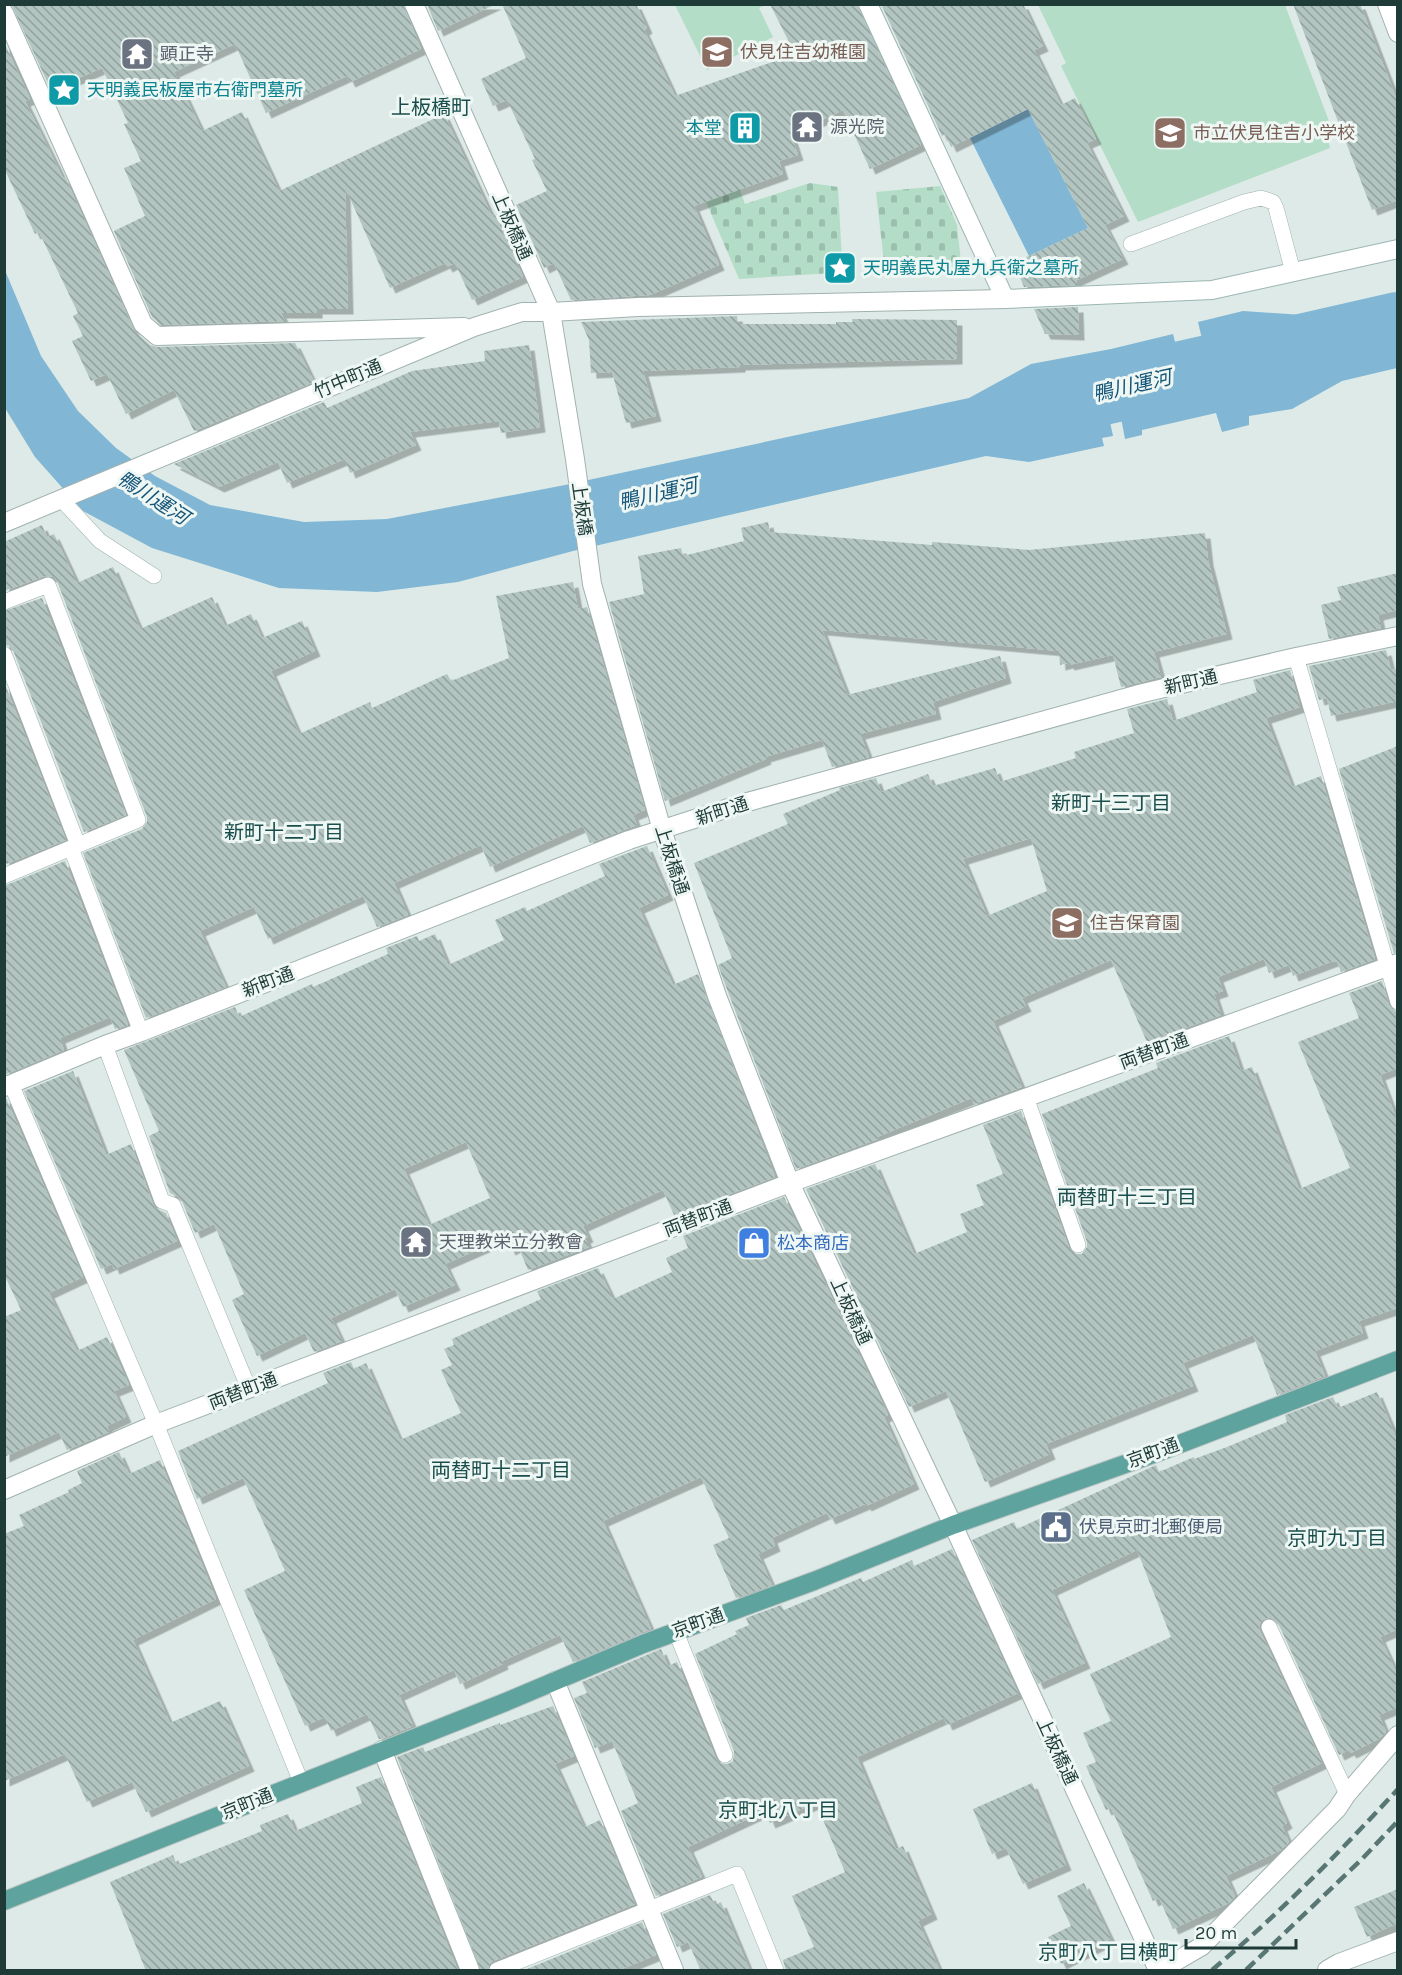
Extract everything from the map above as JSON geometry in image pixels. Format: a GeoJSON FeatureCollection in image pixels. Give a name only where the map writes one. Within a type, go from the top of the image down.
{"type":"FeatureCollection","features":[{"type":"Feature","properties":{"kind":"main road","name":"京町通"},"geometry":{"type":"LineString","coordinates":[[4,1901],[676,1632],[953,1526],[1159,1452],[1398,1360]]}},
{"type":"Feature","properties":{"kind":"street","name":"上板橋通"},"geometry":{"type":"LineString","coordinates":[[414,4],[551,312],[575,459]]}},
{"type":"Feature","properties":{"kind":"street"},"geometry":{"type":"LineString","coordinates":[[868,4],[1005,299]]}},
{"type":"Feature","properties":{"kind":"street"},"geometry":{"type":"LineString","coordinates":[[1387,4],[1398,33]]}},
{"type":"Feature","properties":{"kind":"street"},"geometry":{"type":"LineString","coordinates":[[4,13],[143,324],[157,336],[474,327]]}},
{"type":"Feature","properties":{"kind":"street","name":"竹中町通"},"geometry":{"type":"LineString","coordinates":[[62,499],[474,327],[522,312],[638,307],[1005,299],[1212,290],[1398,249]]}},
{"type":"Feature","properties":{"kind":"street","name":"上板橋"},"geometry":{"type":"LineString","coordinates":[[575,459],[589,559]]}},
{"type":"Feature","properties":{"kind":"street"},"geometry":{"type":"LineString","coordinates":[[4,523],[62,499]]}},
{"type":"Feature","properties":{"kind":"street","name":"上板橋通"},"geometry":{"type":"LineString","coordinates":[[589,559],[592,584],[662,830],[717,996],[790,1183],[1160,1971]]}},
{"type":"Feature","properties":{"kind":"street","name":"新町通"},"geometry":{"type":"LineString","coordinates":[[8,1085],[629,840],[744,803],[1143,693],[1398,636]]}},
{"type":"Feature","properties":{"kind":"street","name":"両替町通"},"geometry":{"type":"LineString","coordinates":[[4,1490],[156,1424],[790,1183],[1392,965]]}},
{"type":"Feature","properties":{"kind":"street"},"geometry":{"type":"LineString","coordinates":[[555,1681],[674,1971]]}},
{"type":"Feature","properties":{"kind":"street"},"geometry":{"type":"LineString","coordinates":[[1160,1971],[1202,1946],[1337,1809],[1347,1794],[1398,1735]]}},
{"type":"Feature","properties":{"kind":"street"},"geometry":{"type":"LineString","coordinates":[[382,1750],[470,1971]]}},
{"type":"Feature","properties":{"kind":"street"},"geometry":{"type":"LineString","coordinates":[[1327,1971],[1339,1963],[1398,1941]]}},
{"type":"Feature","properties":{"kind":"lane"},"geometry":{"type":"LineString","coordinates":[[1131,244],[1244,202],[1261,198],[1273,202],[1293,272]]}},
{"type":"Feature","properties":{"kind":"lane"},"geometry":{"type":"LineString","coordinates":[[62,499],[100,541],[154,576]]}},
{"type":"Feature","properties":{"kind":"lane"},"geometry":{"type":"LineString","coordinates":[[4,602],[48,585],[138,820],[4,876]]}},
{"type":"Feature","properties":{"kind":"lane"},"geometry":{"type":"LineString","coordinates":[[4,654],[141,1032]]}},
{"type":"Feature","properties":{"kind":"lane"},"geometry":{"type":"LineString","coordinates":[[1296,657],[1392,965],[1398,1002]]}},
{"type":"Feature","properties":{"kind":"lane"},"geometry":{"type":"LineString","coordinates":[[105,1045],[162,1201],[173,1204],[249,1389]]}},
{"type":"Feature","properties":{"kind":"lane"},"geometry":{"type":"LineString","coordinates":[[8,1085],[156,1424],[301,1782]]}},
{"type":"Feature","properties":{"kind":"lane"},"geometry":{"type":"LineString","coordinates":[[1026,1097],[1078,1245]]}},
{"type":"Feature","properties":{"kind":"lane"},"geometry":{"type":"LineString","coordinates":[[1269,1627],[1347,1794]]}},
{"type":"Feature","properties":{"kind":"lane"},"geometry":{"type":"LineString","coordinates":[[676,1632],[725,1755]]}},
{"type":"Feature","properties":{"kind":"lane"},"geometry":{"type":"LineString","coordinates":[[497,1971],[737,1875],[776,1971]]}},
{"type":"Feature","properties":{"kind":"green space"},"geometry":{"type":"Polygon","coordinates":[[[675,5],[765,5],[759,8],[773,37],[707,70],[675,5]]]}},
{"type":"Feature","properties":{"kind":"green space"},"geometry":{"type":"Polygon","coordinates":[[[1038,5],[1285,5],[1335,137],[1328,140],[1330,148],[1138,222],[1061,66],[1066,63],[1038,5]]]}},
{"type":"Feature","properties":{"kind":"green space"},"geometry":{"type":"Polygon","coordinates":[[[695,176],[736,179],[745,204],[810,183],[838,187],[842,261],[832,262],[832,273],[739,279],[695,176]]]}},
{"type":"Feature","properties":{"kind":"green space"},"geometry":{"type":"Polygon","coordinates":[[[940,186],[957,225],[961,262],[953,267],[885,271],[876,192],[940,186]]]}},
{"type":"Feature","properties":{"kind":"water"},"geometry":{"type":"Polygon","coordinates":[[[1028,109],[1088,228],[1029,256],[970,138],[1028,109]]]}},
{"type":"Feature","properties":{"kind":"water"},"geometry":{"type":"Polygon","coordinates":[[[4,268],[41,356],[78,411],[116,448],[155,476],[210,505],[304,522],[387,519],[565,485],[969,398],[1031,364],[1111,349],[1173,334],[1186,385],[1106,403],[1113,436],[1102,438],[1104,446],[1029,462],[986,456],[573,551],[458,582],[377,592],[279,588],[152,548],[83,511],[35,457],[5,408],[4,268]]]}},
{"type":"Feature","properties":{"kind":"water"},"geometry":{"type":"Polygon","coordinates":[[[1397,294],[1397,368],[1342,381],[1292,409],[1249,416],[1249,425],[1222,432],[1216,413],[1142,430],[1142,435],[1125,439],[1119,407],[1136,404],[1137,407],[1214,391],[1198,322],[1243,311],[1303,315],[1397,294]]]}},
{"type":"Feature","properties":{"kind":"building"},"geometry":{"type":"Polygon","coordinates":[[[11,4],[403,4],[421,49],[350,82],[347,76],[266,113],[235,44],[174,72],[202,131],[242,112],[279,191],[444,114],[492,216],[495,215],[523,277],[472,300],[455,263],[447,267],[445,263],[390,288],[345,187],[348,309],[317,309],[317,313],[281,313],[285,321],[161,325],[152,317],[114,231],[145,216],[124,168],[141,161],[124,124],[128,123],[102,68],[51,90],[11,4]]]}},
{"type":"Feature","properties":{"kind":"building"},"geometry":{"type":"Polygon","coordinates":[[[427,4],[496,4],[438,31],[427,4]]]}},
{"type":"Feature","properties":{"kind":"building"},"geometry":{"type":"Polygon","coordinates":[[[502,4],[636,4],[647,28],[644,30],[675,96],[795,54],[770,4],[857,4],[921,145],[870,169],[843,110],[791,134],[798,155],[779,161],[783,174],[694,206],[719,265],[650,295],[571,300],[554,263],[544,268],[516,205],[547,191],[532,160],[535,159],[507,100],[493,106],[481,79],[526,58],[502,4]]]}},
{"type":"Feature","properties":{"kind":"building"},"geometry":{"type":"Polygon","coordinates":[[[881,4],[1023,4],[1043,46],[1034,50],[1061,105],[1075,98],[1096,139],[1087,143],[1124,216],[1105,225],[1123,259],[1077,280],[1077,285],[1024,287],[1014,263],[1088,228],[1028,109],[951,147],[945,134],[942,136],[881,4]]]}},
{"type":"Feature","properties":{"kind":"building"},"geometry":{"type":"Polygon","coordinates":[[[1293,4],[1360,4],[1398,103],[1398,200],[1372,210],[1293,4]]]}},
{"type":"Feature","properties":{"kind":"building"},"geometry":{"type":"Polygon","coordinates":[[[4,42],[30,99],[25,101],[63,178],[65,177],[135,332],[150,345],[157,347],[295,343],[310,374],[308,375],[311,375],[314,382],[194,431],[174,390],[126,414],[107,374],[91,381],[72,341],[83,336],[73,316],[78,313],[39,232],[35,234],[4,168],[4,42]]]}},
{"type":"Feature","properties":{"kind":"building"},"geometry":{"type":"Polygon","coordinates":[[[1078,307],[1079,335],[1045,334],[1034,309],[1078,307]]]}},
{"type":"Feature","properties":{"kind":"building"},"geometry":{"type":"Polygon","coordinates":[[[737,316],[738,324],[836,324],[836,322],[853,322],[852,319],[957,320],[957,359],[740,365],[740,367],[643,371],[656,416],[626,423],[612,372],[591,373],[589,340],[581,322],[737,316]]]}},
{"type":"Feature","properties":{"kind":"building"},"geometry":{"type":"Polygon","coordinates":[[[529,345],[540,427],[501,433],[499,421],[410,432],[416,445],[350,473],[345,459],[287,483],[278,462],[219,487],[174,464],[324,402],[327,408],[412,371],[485,361],[484,351],[529,345]]]}},
{"type":"Feature","properties":{"kind":"building"},"geometry":{"type":"Polygon","coordinates":[[[768,522],[770,532],[1029,550],[1205,533],[1208,560],[1227,634],[1154,652],[1161,677],[1121,687],[1113,655],[1060,665],[1059,651],[822,630],[847,695],[1000,656],[1006,678],[933,702],[936,714],[860,734],[869,757],[832,767],[822,740],[765,757],[766,759],[665,801],[609,602],[644,594],[638,556],[681,548],[683,556],[744,541],[741,528],[768,522]]]}},
{"type":"Feature","properties":{"kind":"building"},"geometry":{"type":"Polygon","coordinates":[[[42,525],[47,537],[54,534],[77,583],[113,567],[140,629],[212,597],[225,626],[251,614],[262,638],[302,621],[315,651],[271,671],[299,734],[370,702],[372,708],[447,674],[451,681],[509,658],[496,596],[573,582],[578,609],[587,607],[645,810],[633,815],[637,825],[590,843],[583,826],[490,867],[481,845],[394,883],[408,915],[377,927],[363,896],[268,939],[254,907],[200,931],[226,987],[146,1018],[83,853],[142,829],[147,822],[147,817],[57,581],[54,577],[45,576],[4,591],[4,542],[42,525]]]}},
{"type":"Feature","properties":{"kind":"building"},"geometry":{"type":"Polygon","coordinates":[[[1398,573],[1398,610],[1378,615],[1381,628],[1329,639],[1321,605],[1341,600],[1337,587],[1398,573]]]}},
{"type":"Feature","properties":{"kind":"building"},"geometry":{"type":"Polygon","coordinates":[[[42,598],[126,815],[84,832],[13,650],[4,644],[4,611],[42,598]]]}},
{"type":"Feature","properties":{"kind":"building"},"geometry":{"type":"Polygon","coordinates":[[[1386,650],[1391,670],[1398,668],[1398,701],[1331,716],[1327,698],[1319,700],[1309,666],[1386,650]]]}},
{"type":"Feature","properties":{"kind":"building"},"geometry":{"type":"Polygon","coordinates":[[[1290,670],[1300,707],[1266,718],[1292,787],[1321,776],[1375,959],[1341,972],[1337,961],[1333,961],[1293,976],[1289,965],[1269,973],[1264,959],[1218,977],[1223,991],[1214,994],[1221,1015],[1147,1042],[1111,960],[1022,998],[1026,1006],[993,1021],[1022,1087],[974,1104],[972,1098],[877,1137],[878,1139],[796,1169],[718,965],[732,958],[694,863],[788,824],[783,814],[840,790],[839,788],[876,778],[881,792],[928,774],[933,786],[995,768],[1000,782],[1076,758],[1074,752],[1134,733],[1127,709],[1167,699],[1173,721],[1257,692],[1253,680],[1290,670]],[[1031,838],[963,859],[987,916],[1047,891],[1031,838]]]}},
{"type":"Feature","properties":{"kind":"building"},"geometry":{"type":"Polygon","coordinates":[[[4,682],[66,840],[4,865],[4,682]]]}},
{"type":"Feature","properties":{"kind":"building"},"geometry":{"type":"Polygon","coordinates":[[[1398,746],[1398,952],[1394,953],[1339,769],[1398,746]]]}},
{"type":"Feature","properties":{"kind":"building"},"geometry":{"type":"Polygon","coordinates":[[[647,846],[668,895],[639,908],[673,985],[698,974],[775,1177],[674,1215],[663,1190],[583,1226],[589,1247],[528,1270],[518,1246],[510,1250],[505,1238],[445,1264],[455,1285],[403,1307],[395,1289],[331,1318],[342,1341],[314,1352],[305,1333],[257,1356],[232,1300],[244,1294],[214,1224],[195,1233],[182,1201],[170,1193],[149,1136],[159,1131],[124,1050],[235,1007],[239,1017],[312,984],[313,987],[388,954],[386,948],[417,936],[419,941],[435,934],[448,965],[504,940],[495,920],[525,907],[527,911],[605,876],[599,864],[647,846]],[[466,1142],[404,1169],[429,1225],[490,1198],[466,1142]]]}},
{"type":"Feature","properties":{"kind":"building"},"geometry":{"type":"Polygon","coordinates":[[[65,861],[128,1025],[115,1029],[110,1017],[60,1038],[64,1050],[4,1075],[4,886],[65,861]]]}},
{"type":"Feature","properties":{"kind":"building"},"geometry":{"type":"Polygon","coordinates":[[[1382,981],[1389,1005],[1398,1012],[1398,1068],[1380,1075],[1398,1123],[1398,1308],[1359,1321],[1363,1333],[1315,1351],[1325,1376],[1277,1395],[1253,1335],[1183,1363],[1193,1386],[1046,1444],[1050,1454],[985,1482],[946,1391],[909,1407],[806,1189],[875,1164],[914,1254],[967,1232],[960,1214],[984,1205],[976,1185],[1003,1174],[983,1125],[1021,1111],[1069,1248],[1076,1254],[1082,1254],[1087,1247],[1087,1242],[1042,1114],[1158,1068],[1156,1063],[1229,1036],[1241,1071],[1252,1067],[1299,1189],[1350,1168],[1298,1042],[1359,1018],[1349,993],[1382,981]]]}},
{"type":"Feature","properties":{"kind":"building"},"geometry":{"type":"Polygon","coordinates":[[[73,1071],[106,1155],[131,1144],[153,1204],[155,1208],[166,1213],[177,1241],[114,1269],[112,1264],[101,1269],[24,1091],[73,1071]]]}},
{"type":"Feature","properties":{"kind":"building"},"geometry":{"type":"Polygon","coordinates":[[[4,1098],[6,1098],[83,1277],[49,1293],[77,1351],[107,1337],[129,1385],[114,1391],[126,1417],[107,1426],[109,1432],[67,1450],[59,1432],[4,1457],[4,1317],[21,1310],[4,1274],[4,1098]]]}},
{"type":"Feature","properties":{"kind":"building"},"geometry":{"type":"Polygon","coordinates":[[[784,1197],[888,1415],[884,1417],[914,1484],[866,1506],[865,1504],[830,1519],[827,1513],[772,1538],[775,1546],[758,1554],[772,1585],[736,1598],[713,1545],[729,1538],[701,1477],[603,1521],[651,1629],[573,1662],[560,1635],[502,1661],[503,1664],[460,1684],[454,1670],[399,1695],[413,1726],[382,1739],[379,1739],[367,1714],[331,1731],[325,1717],[305,1726],[244,1590],[285,1571],[243,1478],[197,1499],[178,1451],[328,1383],[323,1373],[351,1362],[354,1369],[366,1363],[400,1440],[461,1413],[441,1370],[452,1365],[444,1349],[454,1345],[452,1339],[541,1299],[537,1291],[598,1268],[613,1299],[672,1272],[666,1258],[688,1248],[683,1236],[784,1197]]]}},
{"type":"Feature","properties":{"kind":"building"},"geometry":{"type":"Polygon","coordinates":[[[1377,1392],[1398,1442],[1398,1629],[1380,1637],[1398,1676],[1398,1707],[1379,1715],[1386,1732],[1379,1739],[1351,1753],[1349,1750],[1339,1755],[1278,1623],[1270,1617],[1261,1621],[1260,1631],[1322,1763],[1271,1787],[1287,1823],[1282,1826],[1289,1842],[1281,1850],[1226,1876],[1235,1896],[1229,1903],[1173,1929],[1159,1898],[1153,1901],[1111,1808],[1106,1810],[1086,1766],[1096,1762],[1083,1733],[1111,1721],[1090,1674],[1171,1637],[1137,1550],[1052,1590],[1085,1663],[1038,1684],[972,1540],[1014,1522],[1017,1529],[1156,1465],[1159,1472],[1194,1457],[1194,1459],[1227,1447],[1287,1422],[1285,1415],[1333,1397],[1338,1408],[1377,1392]]]}},
{"type":"Feature","properties":{"kind":"building"},"geometry":{"type":"Polygon","coordinates":[[[119,1452],[129,1474],[160,1460],[216,1599],[133,1640],[170,1723],[220,1701],[249,1766],[146,1812],[132,1782],[87,1802],[65,1754],[4,1781],[4,1534],[24,1526],[19,1515],[69,1492],[68,1490],[82,1483],[77,1471],[119,1452]]]}},
{"type":"Feature","properties":{"kind":"building"},"geometry":{"type":"Polygon","coordinates":[[[952,1549],[1018,1693],[947,1725],[944,1718],[857,1757],[896,1849],[903,1846],[932,1914],[918,1921],[940,1971],[786,1971],[783,1960],[814,1947],[792,1896],[845,1872],[816,1803],[770,1823],[765,1811],[688,1847],[702,1877],[656,1896],[621,1811],[638,1803],[612,1741],[595,1748],[574,1698],[587,1693],[582,1682],[661,1649],[668,1666],[677,1662],[716,1759],[719,1763],[728,1764],[733,1761],[734,1751],[695,1654],[737,1634],[735,1631],[749,1625],[746,1618],[781,1605],[784,1610],[861,1578],[863,1582],[912,1560],[914,1566],[952,1549]]]}},
{"type":"Feature","properties":{"kind":"building"},"geometry":{"type":"Polygon","coordinates":[[[553,1706],[574,1756],[555,1764],[585,1827],[600,1820],[635,1904],[493,1961],[489,1964],[488,1971],[481,1971],[397,1757],[423,1747],[425,1752],[500,1723],[500,1725],[553,1706]]]}},
{"type":"Feature","properties":{"kind":"building"},"geometry":{"type":"Polygon","coordinates":[[[381,1777],[458,1971],[146,1971],[110,1882],[173,1855],[177,1865],[262,1831],[260,1825],[288,1814],[295,1831],[362,1803],[356,1787],[381,1777]]]}},
{"type":"Feature","properties":{"kind":"building"},"geometry":{"type":"Polygon","coordinates":[[[1032,1783],[1066,1865],[1023,1884],[1006,1848],[992,1854],[973,1809],[1032,1783]]]}},
{"type":"Feature","properties":{"kind":"building"},"geometry":{"type":"Polygon","coordinates":[[[1084,1883],[1111,1939],[1061,1964],[1048,1937],[1071,1926],[1057,1896],[1084,1883]]]}},
{"type":"Feature","properties":{"kind":"building"},"geometry":{"type":"Polygon","coordinates":[[[1398,1889],[1398,1923],[1367,1937],[1354,1907],[1398,1889]]]}},
{"type":"Feature","properties":{"kind":"building"},"geometry":{"type":"Polygon","coordinates":[[[710,1895],[715,1905],[721,1902],[750,1971],[701,1971],[688,1942],[677,1947],[663,1914],[710,1895]]]}},
{"type":"Feature","properties":{"kind":"building"},"geometry":{"type":"Polygon","coordinates":[[[642,1922],[656,1955],[617,1971],[522,1971],[642,1922]]]}},
{"type":"Feature","properties":{"kind":"waterway","name":"鴨川運河"},"geometry":{"type":"LineString","coordinates":[[1094,394],[1398,325]]}},
{"type":"Feature","properties":{"kind":"railway"},"geometry":{"type":"LineString","coordinates":[[1212,1970],[1308,1883],[1398,1789]]}},
{"type":"Feature","properties":{"kind":"railway"},"geometry":{"type":"LineString","coordinates":[[1246,1970],[1361,1860],[1398,1821]]}},
{"type":"Feature","properties":{"kind":"place","name":"伏見住吉幼稚園"},"geometry":{"type":"Point","coordinates":[717,52]}},
{"type":"Feature","properties":{"kind":"place","name":"顕正寺"},"geometry":{"type":"Point","coordinates":[137,54]}},
{"type":"Feature","properties":{"kind":"place","name":"天明義民板屋市右衛門墓所"},"geometry":{"type":"Point","coordinates":[64,90]}},
{"type":"Feature","properties":{"kind":"place","name":"源光院"},"geometry":{"type":"Point","coordinates":[807,127]}},
{"type":"Feature","properties":{"kind":"place","name":"本堂"},"geometry":{"type":"Point","coordinates":[745,128]}},
{"type":"Feature","properties":{"kind":"place","name":"市立伏見住吉小学校"},"geometry":{"type":"Point","coordinates":[1170,133]}},
{"type":"Feature","properties":{"kind":"place","name":"天明義民丸屋九兵衛之墓所"},"geometry":{"type":"Point","coordinates":[840,268]}},
{"type":"Feature","properties":{"kind":"place","name":"住吉保育園"},"geometry":{"type":"Point","coordinates":[1067,923]}},
{"type":"Feature","properties":{"kind":"place","name":"天理教栄立分教會"},"geometry":{"type":"Point","coordinates":[416,1242]}},
{"type":"Feature","properties":{"kind":"place","name":"松本商店"},"geometry":{"type":"Point","coordinates":[754,1243]}},
{"type":"Feature","properties":{"kind":"place","name":"伏見京町北郵便局"},"geometry":{"type":"Point","coordinates":[1056,1527]}},
{"type":"Feature","properties":{"kind":"district","name":"上板橋町"},"geometry":{"type":"Point","coordinates":[431,107]}},
{"type":"Feature","properties":{"kind":"district","name":"新町十三丁目"},"geometry":{"type":"Point","coordinates":[1111,803]}},
{"type":"Feature","properties":{"kind":"district","name":"新町十二丁目"},"geometry":{"type":"Point","coordinates":[284,832]}},
{"type":"Feature","properties":{"kind":"district","name":"両替町十三丁目"},"geometry":{"type":"Point","coordinates":[1127,1197]}},
{"type":"Feature","properties":{"kind":"district","name":"両替町十二丁目"},"geometry":{"type":"Point","coordinates":[501,1470]}},
{"type":"Feature","properties":{"kind":"district","name":"京町九丁目"},"geometry":{"type":"Point","coordinates":[1337,1538]}},
{"type":"Feature","properties":{"kind":"district","name":"京町北八丁目"},"geometry":{"type":"Point","coordinates":[778,1810]}},
{"type":"Feature","properties":{"kind":"district","name":"京町八丁目横町"},"geometry":{"type":"Point","coordinates":[1108,1952]}}]}
